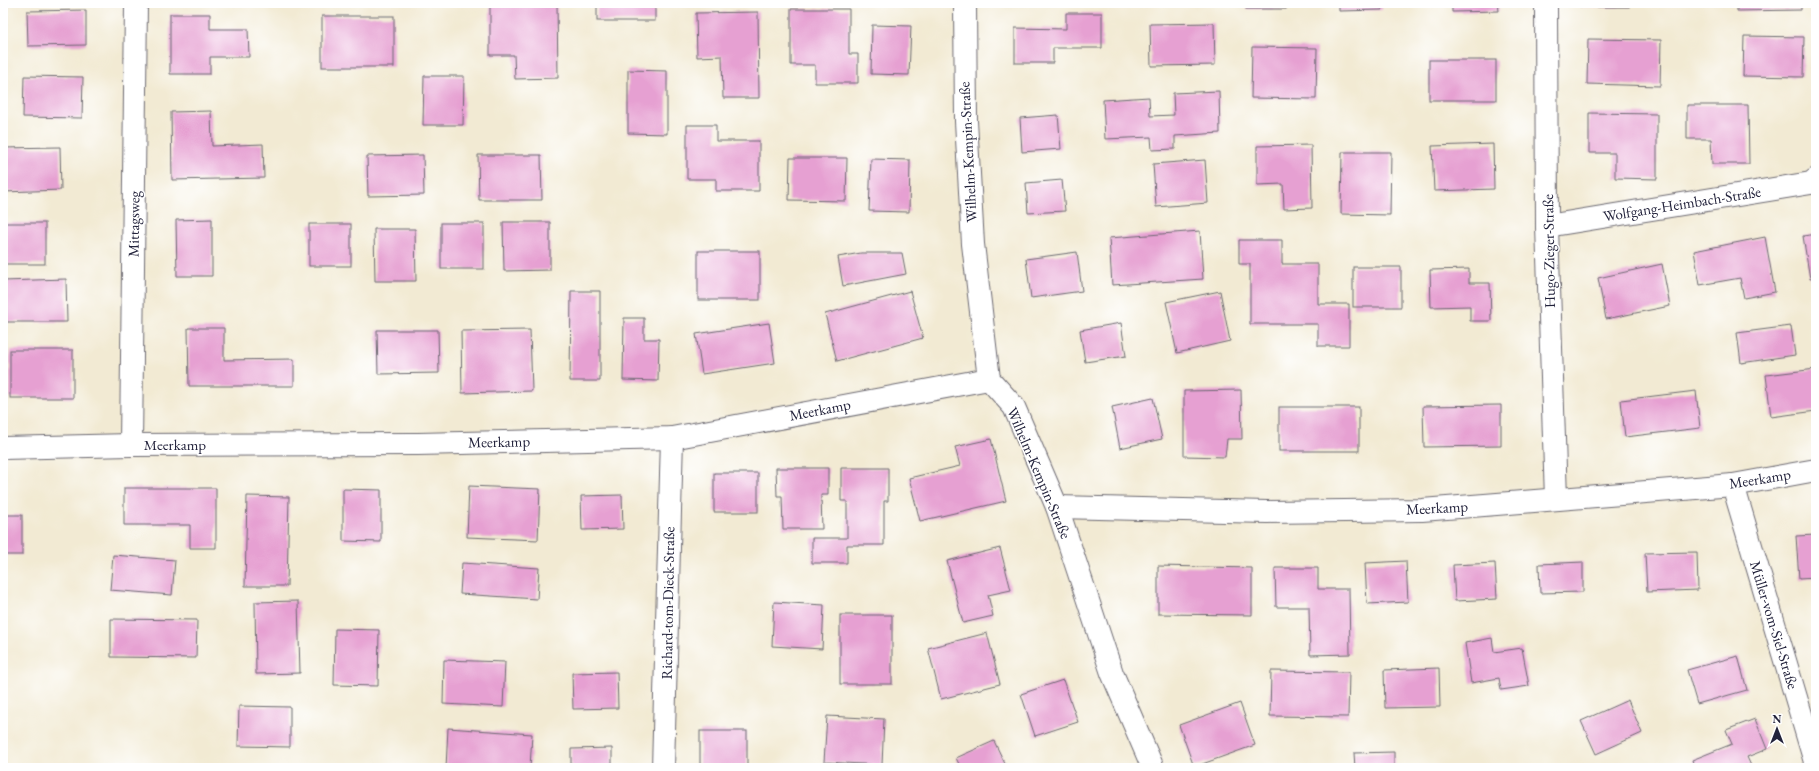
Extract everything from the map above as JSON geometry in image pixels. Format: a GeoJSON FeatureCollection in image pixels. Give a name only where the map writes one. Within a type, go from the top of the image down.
{"type":"FeatureCollection","features":[{"type":"Feature","properties":{"kind":"street","name":"Mittagsweg"},"geometry":{"type":"LineString","coordinates":[[131,445],[136,3]]}},
{"type":"Feature","properties":{"kind":"street","name":"Wilhelm-Kempin-Straße"},"geometry":{"type":"LineString","coordinates":[[965,3],[966,121],[973,244],[990,379],[1014,407],[1057,507],[1112,673],[1153,768]]}},
{"type":"Feature","properties":{"kind":"street","name":"Hugo-Zieger-Straße"},"geometry":{"type":"LineString","coordinates":[[1546,3],[1548,226],[1556,499]]}},
{"type":"Feature","properties":{"kind":"street","name":"Wolfgang-Heimbach-Straße"},"geometry":{"type":"LineString","coordinates":[[1548,226],[1811,183],[1816,179]]}},
{"type":"Feature","properties":{"kind":"street","name":"Meerkamp"},"geometry":{"type":"LineString","coordinates":[[3,448],[131,445],[418,444],[672,438],[990,379]]}},
{"type":"Feature","properties":{"kind":"street","name":"Richard-tom-Dieck-Straße"},"geometry":{"type":"LineString","coordinates":[[664,768],[672,438]]}},
{"type":"Feature","properties":{"kind":"street","name":"Meerkamp"},"geometry":{"type":"LineString","coordinates":[[1057,507],[1267,512],[1407,510],[1733,485],[1816,470]]}},
{"type":"Feature","properties":{"kind":"street","name":"Müller-vom-Siel-Straße"},"geometry":{"type":"LineString","coordinates":[[1733,485],[1816,765]]}},
{"type":"Feature","properties":{"kind":"building"},"geometry":{"type":"Polygon","coordinates":[[[597,3],[655,3],[655,21],[597,21],[597,3]]]}},
{"type":"Feature","properties":{"kind":"building"},"geometry":{"type":"Polygon","coordinates":[[[1246,3],[1286,3],[1286,9],[1246,9],[1246,3]]]}},
{"type":"Feature","properties":{"kind":"building"},"geometry":{"type":"Polygon","coordinates":[[[1339,3],[1382,3],[1382,10],[1339,11],[1339,3]]]}},
{"type":"Feature","properties":{"kind":"building"},"geometry":{"type":"Polygon","coordinates":[[[1452,3],[1498,3],[1499,11],[1452,12],[1452,3]]]}},
{"type":"Feature","properties":{"kind":"building"},"geometry":{"type":"Polygon","coordinates":[[[1581,3],[1629,3],[1629,7],[1581,7],[1581,3]]]}},
{"type":"Feature","properties":{"kind":"building"},"geometry":{"type":"Polygon","coordinates":[[[1737,3],[1801,3],[1801,10],[1737,11],[1737,3]]]}},
{"type":"Feature","properties":{"kind":"building"},"geometry":{"type":"Polygon","coordinates":[[[557,4],[558,78],[515,79],[514,55],[490,55],[490,5],[557,4]]]}},
{"type":"Feature","properties":{"kind":"building"},"geometry":{"type":"Polygon","coordinates":[[[791,9],[849,9],[849,54],[858,54],[858,83],[815,83],[815,65],[791,65],[791,9]]]}},
{"type":"Feature","properties":{"kind":"building"},"geometry":{"type":"Polygon","coordinates":[[[86,10],[86,45],[28,46],[27,11],[86,10]]]}},
{"type":"Feature","properties":{"kind":"building"},"geometry":{"type":"Polygon","coordinates":[[[758,12],[759,98],[723,98],[722,56],[697,57],[696,13],[758,12]]]}},
{"type":"Feature","properties":{"kind":"building"},"geometry":{"type":"Polygon","coordinates":[[[1066,13],[1102,13],[1102,48],[1053,48],[1053,63],[1015,63],[1015,28],[1066,29],[1066,13]]]}},
{"type":"Feature","properties":{"kind":"building"},"geometry":{"type":"Polygon","coordinates":[[[170,14],[210,14],[210,29],[248,29],[249,57],[210,57],[210,74],[170,74],[170,14]]]}},
{"type":"Feature","properties":{"kind":"building"},"geometry":{"type":"Polygon","coordinates":[[[322,16],[394,16],[394,67],[322,67],[322,16]]]}},
{"type":"Feature","properties":{"kind":"building"},"geometry":{"type":"Polygon","coordinates":[[[1214,23],[1215,65],[1151,66],[1150,24],[1214,23]]]}},
{"type":"Feature","properties":{"kind":"building"},"geometry":{"type":"Polygon","coordinates":[[[872,25],[911,26],[909,75],[871,74],[872,25]]]}},
{"type":"Feature","properties":{"kind":"building"},"geometry":{"type":"Polygon","coordinates":[[[1744,36],[1804,37],[1803,77],[1743,76],[1744,36]]]}},
{"type":"Feature","properties":{"kind":"building"},"geometry":{"type":"Polygon","coordinates":[[[1588,39],[1661,40],[1660,86],[1587,84],[1588,39]]]}},
{"type":"Feature","properties":{"kind":"building"},"geometry":{"type":"Polygon","coordinates":[[[1252,47],[1317,48],[1316,99],[1251,98],[1252,47]]]}},
{"type":"Feature","properties":{"kind":"building"},"geometry":{"type":"Polygon","coordinates":[[[1429,60],[1496,60],[1496,100],[1429,100],[1429,60]]]}},
{"type":"Feature","properties":{"kind":"building"},"geometry":{"type":"Polygon","coordinates":[[[628,70],[667,71],[667,134],[628,133],[628,70]]]}},
{"type":"Feature","properties":{"kind":"building"},"geometry":{"type":"Polygon","coordinates":[[[24,76],[83,77],[82,118],[23,117],[24,76]]]}},
{"type":"Feature","properties":{"kind":"building"},"geometry":{"type":"Polygon","coordinates":[[[424,76],[464,76],[463,125],[423,125],[424,76]]]}},
{"type":"Feature","properties":{"kind":"building"},"geometry":{"type":"Polygon","coordinates":[[[1219,91],[1220,133],[1175,136],[1175,149],[1152,150],[1151,137],[1105,139],[1103,100],[1149,97],[1150,116],[1174,115],[1173,93],[1219,91]]]}},
{"type":"Feature","properties":{"kind":"building"},"geometry":{"type":"Polygon","coordinates":[[[1687,105],[1748,105],[1749,164],[1712,164],[1711,139],[1687,139],[1687,105]]]}},
{"type":"Feature","properties":{"kind":"building"},"geometry":{"type":"Polygon","coordinates":[[[211,111],[212,146],[263,144],[264,178],[172,180],[171,112],[211,111]]]}},
{"type":"Feature","properties":{"kind":"building"},"geometry":{"type":"Polygon","coordinates":[[[1589,113],[1657,114],[1657,179],[1615,178],[1615,153],[1589,153],[1589,113]]]}},
{"type":"Feature","properties":{"kind":"building"},"geometry":{"type":"Polygon","coordinates":[[[1058,115],[1061,149],[1022,152],[1020,118],[1058,115]]]}},
{"type":"Feature","properties":{"kind":"building"},"geometry":{"type":"Polygon","coordinates":[[[687,125],[716,125],[716,141],[759,141],[759,191],[716,191],[716,179],[687,179],[687,125]]]}},
{"type":"Feature","properties":{"kind":"building"},"geometry":{"type":"Polygon","coordinates":[[[1493,144],[1494,189],[1434,191],[1432,146],[1493,144]]]}},
{"type":"Feature","properties":{"kind":"building"},"geometry":{"type":"Polygon","coordinates":[[[1311,145],[1312,208],[1284,209],[1283,184],[1257,185],[1257,146],[1311,145]]]}},
{"type":"Feature","properties":{"kind":"building"},"geometry":{"type":"Polygon","coordinates":[[[60,147],[61,190],[3,192],[3,148],[60,147]]]}},
{"type":"Feature","properties":{"kind":"building"},"geometry":{"type":"Polygon","coordinates":[[[1342,152],[1391,152],[1390,215],[1341,214],[1342,152]]]}},
{"type":"Feature","properties":{"kind":"building"},"geometry":{"type":"Polygon","coordinates":[[[423,155],[424,195],[368,196],[367,156],[423,155]]]}},
{"type":"Feature","properties":{"kind":"building"},"geometry":{"type":"Polygon","coordinates":[[[478,155],[541,155],[542,200],[479,200],[478,155]]]}},
{"type":"Feature","properties":{"kind":"building"},"geometry":{"type":"Polygon","coordinates":[[[790,158],[847,158],[846,201],[789,200],[790,158]]]}},
{"type":"Feature","properties":{"kind":"building"},"geometry":{"type":"Polygon","coordinates":[[[871,159],[910,160],[909,212],[869,211],[871,159]]]}},
{"type":"Feature","properties":{"kind":"building"},"geometry":{"type":"Polygon","coordinates":[[[1205,160],[1208,203],[1156,207],[1153,164],[1205,160]]]}},
{"type":"Feature","properties":{"kind":"building"},"geometry":{"type":"Polygon","coordinates":[[[1062,180],[1065,211],[1028,213],[1026,183],[1062,180]]]}},
{"type":"Feature","properties":{"kind":"building"},"geometry":{"type":"Polygon","coordinates":[[[212,219],[212,276],[177,276],[176,220],[212,219]]]}},
{"type":"Feature","properties":{"kind":"building"},"geometry":{"type":"Polygon","coordinates":[[[503,222],[550,222],[550,270],[504,271],[503,222]]]}},
{"type":"Feature","properties":{"kind":"building"},"geometry":{"type":"Polygon","coordinates":[[[3,223],[45,223],[45,264],[3,264],[3,223]]]}},
{"type":"Feature","properties":{"kind":"building"},"geometry":{"type":"Polygon","coordinates":[[[441,223],[484,223],[484,269],[441,269],[441,223]]]}},
{"type":"Feature","properties":{"kind":"building"},"geometry":{"type":"Polygon","coordinates":[[[309,224],[351,224],[351,266],[309,266],[309,224]]]}},
{"type":"Feature","properties":{"kind":"building"},"geometry":{"type":"Polygon","coordinates":[[[374,229],[415,229],[416,281],[375,281],[374,229]]]}},
{"type":"Feature","properties":{"kind":"building"},"geometry":{"type":"Polygon","coordinates":[[[1200,231],[1203,279],[1112,285],[1109,238],[1200,231]]]}},
{"type":"Feature","properties":{"kind":"building"},"geometry":{"type":"Polygon","coordinates":[[[1816,234],[1816,278],[1810,279],[1803,236],[1816,234]]]}},
{"type":"Feature","properties":{"kind":"building"},"geometry":{"type":"Polygon","coordinates":[[[1765,237],[1775,292],[1744,298],[1740,278],[1700,285],[1694,251],[1765,237]]]}},
{"type":"Feature","properties":{"kind":"building"},"geometry":{"type":"Polygon","coordinates":[[[1239,240],[1282,240],[1282,264],[1318,264],[1318,304],[1349,304],[1349,346],[1318,346],[1318,324],[1250,324],[1250,264],[1239,264],[1239,240]]]}},
{"type":"Feature","properties":{"kind":"building"},"geometry":{"type":"Polygon","coordinates":[[[698,251],[760,251],[760,300],[698,300],[698,251]]]}},
{"type":"Feature","properties":{"kind":"building"},"geometry":{"type":"Polygon","coordinates":[[[1077,252],[1082,291],[1031,298],[1026,259],[1077,252]]]}},
{"type":"Feature","properties":{"kind":"building"},"geometry":{"type":"Polygon","coordinates":[[[861,253],[902,253],[906,274],[843,286],[838,257],[861,253]]]}},
{"type":"Feature","properties":{"kind":"building"},"geometry":{"type":"Polygon","coordinates":[[[1662,264],[1670,306],[1606,319],[1598,278],[1662,264]]]}},
{"type":"Feature","properties":{"kind":"building"},"geometry":{"type":"Polygon","coordinates":[[[1353,267],[1401,267],[1401,307],[1353,307],[1353,267]]]}},
{"type":"Feature","properties":{"kind":"building"},"geometry":{"type":"Polygon","coordinates":[[[1469,269],[1469,283],[1490,283],[1491,321],[1470,321],[1470,306],[1431,307],[1430,270],[1469,269]]]}},
{"type":"Feature","properties":{"kind":"building"},"geometry":{"type":"Polygon","coordinates":[[[66,279],[67,322],[3,322],[3,281],[66,279]]]}},
{"type":"Feature","properties":{"kind":"building"},"geometry":{"type":"Polygon","coordinates":[[[571,291],[600,291],[600,381],[570,381],[571,291]]]}},
{"type":"Feature","properties":{"kind":"building"},"geometry":{"type":"Polygon","coordinates":[[[910,291],[923,338],[837,361],[825,314],[910,291]]]}},
{"type":"Feature","properties":{"kind":"building"},"geometry":{"type":"Polygon","coordinates":[[[1220,291],[1230,341],[1177,353],[1166,302],[1220,291]]]}},
{"type":"Feature","properties":{"kind":"building"},"geometry":{"type":"Polygon","coordinates":[[[624,318],[644,318],[644,339],[659,339],[658,381],[623,380],[624,318]]]}},
{"type":"Feature","properties":{"kind":"building"},"geometry":{"type":"Polygon","coordinates":[[[769,323],[775,363],[702,374],[696,334],[769,323]]]}},
{"type":"Feature","properties":{"kind":"building"},"geometry":{"type":"Polygon","coordinates":[[[1121,323],[1126,356],[1085,362],[1080,330],[1121,323]]]}},
{"type":"Feature","properties":{"kind":"building"},"geometry":{"type":"Polygon","coordinates":[[[1791,326],[1795,355],[1741,363],[1737,333],[1791,326]]]}},
{"type":"Feature","properties":{"kind":"building"},"geometry":{"type":"Polygon","coordinates":[[[188,328],[224,328],[224,360],[294,359],[294,386],[189,386],[188,328]]]}},
{"type":"Feature","properties":{"kind":"building"},"geometry":{"type":"Polygon","coordinates":[[[377,330],[438,330],[439,373],[378,374],[377,330]]]}},
{"type":"Feature","properties":{"kind":"building"},"geometry":{"type":"Polygon","coordinates":[[[530,330],[532,391],[462,393],[461,331],[530,330]]]}},
{"type":"Feature","properties":{"kind":"building"},"geometry":{"type":"Polygon","coordinates":[[[10,350],[73,350],[73,398],[10,398],[10,350]]]}},
{"type":"Feature","properties":{"kind":"building"},"geometry":{"type":"Polygon","coordinates":[[[1816,369],[1816,411],[1771,417],[1766,375],[1816,369]]]}},
{"type":"Feature","properties":{"kind":"building"},"geometry":{"type":"Polygon","coordinates":[[[1241,390],[1242,439],[1227,439],[1225,457],[1184,456],[1184,391],[1241,390]]]}},
{"type":"Feature","properties":{"kind":"building"},"geometry":{"type":"Polygon","coordinates":[[[1696,391],[1700,428],[1625,437],[1621,400],[1696,391]]]}},
{"type":"Feature","properties":{"kind":"building"},"geometry":{"type":"Polygon","coordinates":[[[1153,398],[1162,439],[1120,448],[1112,407],[1153,398]]]}},
{"type":"Feature","properties":{"kind":"building"},"geometry":{"type":"Polygon","coordinates":[[[1501,405],[1501,446],[1424,447],[1423,406],[1501,405]]]}},
{"type":"Feature","properties":{"kind":"building"},"geometry":{"type":"Polygon","coordinates":[[[1279,407],[1359,407],[1359,451],[1279,451],[1279,407]]]}},
{"type":"Feature","properties":{"kind":"building"},"geometry":{"type":"Polygon","coordinates":[[[991,439],[1006,501],[920,521],[909,478],[960,466],[955,447],[991,439]]]}},
{"type":"Feature","properties":{"kind":"building"},"geometry":{"type":"Polygon","coordinates":[[[776,468],[828,468],[828,495],[821,495],[822,529],[783,529],[782,496],[777,496],[776,468]]]}},
{"type":"Feature","properties":{"kind":"building"},"geometry":{"type":"Polygon","coordinates":[[[841,468],[888,468],[888,501],[884,501],[884,545],[847,545],[847,563],[812,563],[812,538],[847,538],[847,501],[841,501],[841,468]]]}},
{"type":"Feature","properties":{"kind":"building"},"geometry":{"type":"Polygon","coordinates":[[[714,473],[758,473],[758,512],[714,512],[714,473]]]}},
{"type":"Feature","properties":{"kind":"building"},"geometry":{"type":"Polygon","coordinates":[[[469,486],[540,489],[538,540],[467,537],[469,486]]]}},
{"type":"Feature","properties":{"kind":"building"},"geometry":{"type":"Polygon","coordinates":[[[124,488],[216,488],[216,548],[190,548],[190,525],[124,525],[124,488]]]}},
{"type":"Feature","properties":{"kind":"building"},"geometry":{"type":"Polygon","coordinates":[[[343,489],[381,490],[381,542],[343,541],[343,489]]]}},
{"type":"Feature","properties":{"kind":"building"},"geometry":{"type":"Polygon","coordinates":[[[622,495],[623,529],[582,530],[581,496],[622,495]]]}},
{"type":"Feature","properties":{"kind":"building"},"geometry":{"type":"Polygon","coordinates":[[[247,496],[289,497],[287,586],[245,586],[247,496]]]}},
{"type":"Feature","properties":{"kind":"building"},"geometry":{"type":"Polygon","coordinates":[[[3,515],[22,515],[22,555],[3,555],[3,515]]]}},
{"type":"Feature","properties":{"kind":"building"},"geometry":{"type":"Polygon","coordinates":[[[1816,535],[1816,578],[1799,579],[1796,536],[1816,535]]]}},
{"type":"Feature","properties":{"kind":"building"},"geometry":{"type":"Polygon","coordinates":[[[1000,548],[1011,590],[988,595],[993,616],[963,623],[947,561],[1000,548]]]}},
{"type":"Feature","properties":{"kind":"building"},"geometry":{"type":"Polygon","coordinates":[[[1697,552],[1698,590],[1647,592],[1645,553],[1697,552]]]}},
{"type":"Feature","properties":{"kind":"building"},"geometry":{"type":"Polygon","coordinates":[[[113,555],[175,560],[172,595],[110,590],[113,555]]]}},
{"type":"Feature","properties":{"kind":"building"},"geometry":{"type":"Polygon","coordinates":[[[1406,561],[1408,602],[1367,604],[1365,563],[1406,561]]]}},
{"type":"Feature","properties":{"kind":"building"},"geometry":{"type":"Polygon","coordinates":[[[1583,562],[1583,592],[1540,593],[1539,564],[1583,562]]]}},
{"type":"Feature","properties":{"kind":"building"},"geometry":{"type":"Polygon","coordinates":[[[462,563],[539,568],[537,599],[460,594],[462,563]]]}},
{"type":"Feature","properties":{"kind":"building"},"geometry":{"type":"Polygon","coordinates":[[[1495,563],[1497,599],[1455,601],[1453,565],[1495,563]]]}},
{"type":"Feature","properties":{"kind":"building"},"geometry":{"type":"Polygon","coordinates":[[[1158,566],[1252,568],[1252,615],[1158,614],[1158,566]]]}},
{"type":"Feature","properties":{"kind":"building"},"geometry":{"type":"Polygon","coordinates":[[[1275,568],[1318,568],[1318,589],[1349,589],[1350,654],[1310,655],[1309,607],[1276,607],[1275,568]]]}},
{"type":"Feature","properties":{"kind":"building"},"geometry":{"type":"Polygon","coordinates":[[[298,601],[300,673],[256,674],[255,602],[298,601]]]}},
{"type":"Feature","properties":{"kind":"building"},"geometry":{"type":"Polygon","coordinates":[[[774,602],[824,605],[822,649],[772,646],[774,602]]]}},
{"type":"Feature","properties":{"kind":"building"},"geometry":{"type":"Polygon","coordinates":[[[840,615],[892,615],[892,684],[840,684],[840,615]]]}},
{"type":"Feature","properties":{"kind":"building"},"geometry":{"type":"Polygon","coordinates":[[[111,619],[197,620],[196,658],[111,657],[111,619]]]}},
{"type":"Feature","properties":{"kind":"building"},"geometry":{"type":"Polygon","coordinates":[[[335,629],[379,630],[378,686],[334,685],[335,629]]]}},
{"type":"Feature","properties":{"kind":"building"},"geometry":{"type":"Polygon","coordinates":[[[987,633],[1000,684],[941,699],[928,648],[987,633]]]}},
{"type":"Feature","properties":{"kind":"building"},"geometry":{"type":"Polygon","coordinates":[[[1492,638],[1494,652],[1522,648],[1529,686],[1501,690],[1499,678],[1471,683],[1465,643],[1492,638]]]}},
{"type":"Feature","properties":{"kind":"building"},"geometry":{"type":"Polygon","coordinates":[[[1738,656],[1747,690],[1697,704],[1687,670],[1738,656]]]}},
{"type":"Feature","properties":{"kind":"building"},"geometry":{"type":"Polygon","coordinates":[[[444,660],[505,662],[503,707],[443,704],[444,660]]]}},
{"type":"Feature","properties":{"kind":"building"},"geometry":{"type":"Polygon","coordinates":[[[1439,668],[1440,707],[1385,708],[1384,670],[1439,668]]]}},
{"type":"Feature","properties":{"kind":"building"},"geometry":{"type":"Polygon","coordinates":[[[1271,671],[1349,672],[1348,717],[1270,716],[1271,671]]]}},
{"type":"Feature","properties":{"kind":"building"},"geometry":{"type":"Polygon","coordinates":[[[617,672],[618,708],[573,709],[572,673],[617,672]]]}},
{"type":"Feature","properties":{"kind":"building"},"geometry":{"type":"Polygon","coordinates":[[[1063,680],[1078,722],[1035,736],[1021,694],[1063,680]]]}},
{"type":"Feature","properties":{"kind":"building"},"geometry":{"type":"Polygon","coordinates":[[[1628,700],[1642,733],[1596,754],[1581,721],[1628,700]]]}},
{"type":"Feature","properties":{"kind":"building"},"geometry":{"type":"Polygon","coordinates":[[[1240,703],[1255,745],[1194,767],[1179,725],[1240,703]]]}},
{"type":"Feature","properties":{"kind":"building"},"geometry":{"type":"Polygon","coordinates":[[[239,706],[290,707],[290,747],[238,746],[239,706]]]}},
{"type":"Feature","properties":{"kind":"building"},"geometry":{"type":"Polygon","coordinates":[[[827,716],[884,719],[882,765],[824,762],[827,716]]]}},
{"type":"Feature","properties":{"kind":"building"},"geometry":{"type":"Polygon","coordinates":[[[1755,719],[1767,749],[1747,757],[1752,768],[1695,768],[1692,760],[1732,744],[1726,730],[1755,719]]]}},
{"type":"Feature","properties":{"kind":"building"},"geometry":{"type":"Polygon","coordinates":[[[448,728],[532,734],[530,768],[446,768],[448,728]]]}},
{"type":"Feature","properties":{"kind":"building"},"geometry":{"type":"Polygon","coordinates":[[[700,731],[747,731],[747,768],[700,768],[700,731]]]}},
{"type":"Feature","properties":{"kind":"building"},"geometry":{"type":"Polygon","coordinates":[[[994,741],[1007,768],[961,768],[956,758],[994,741]]]}},
{"type":"Feature","properties":{"kind":"building"},"geometry":{"type":"Polygon","coordinates":[[[612,748],[612,768],[571,768],[571,749],[612,748]]]}},
{"type":"Feature","properties":{"kind":"building"},"geometry":{"type":"Polygon","coordinates":[[[1394,752],[1394,768],[1355,768],[1354,753],[1394,752]]]}}]}
